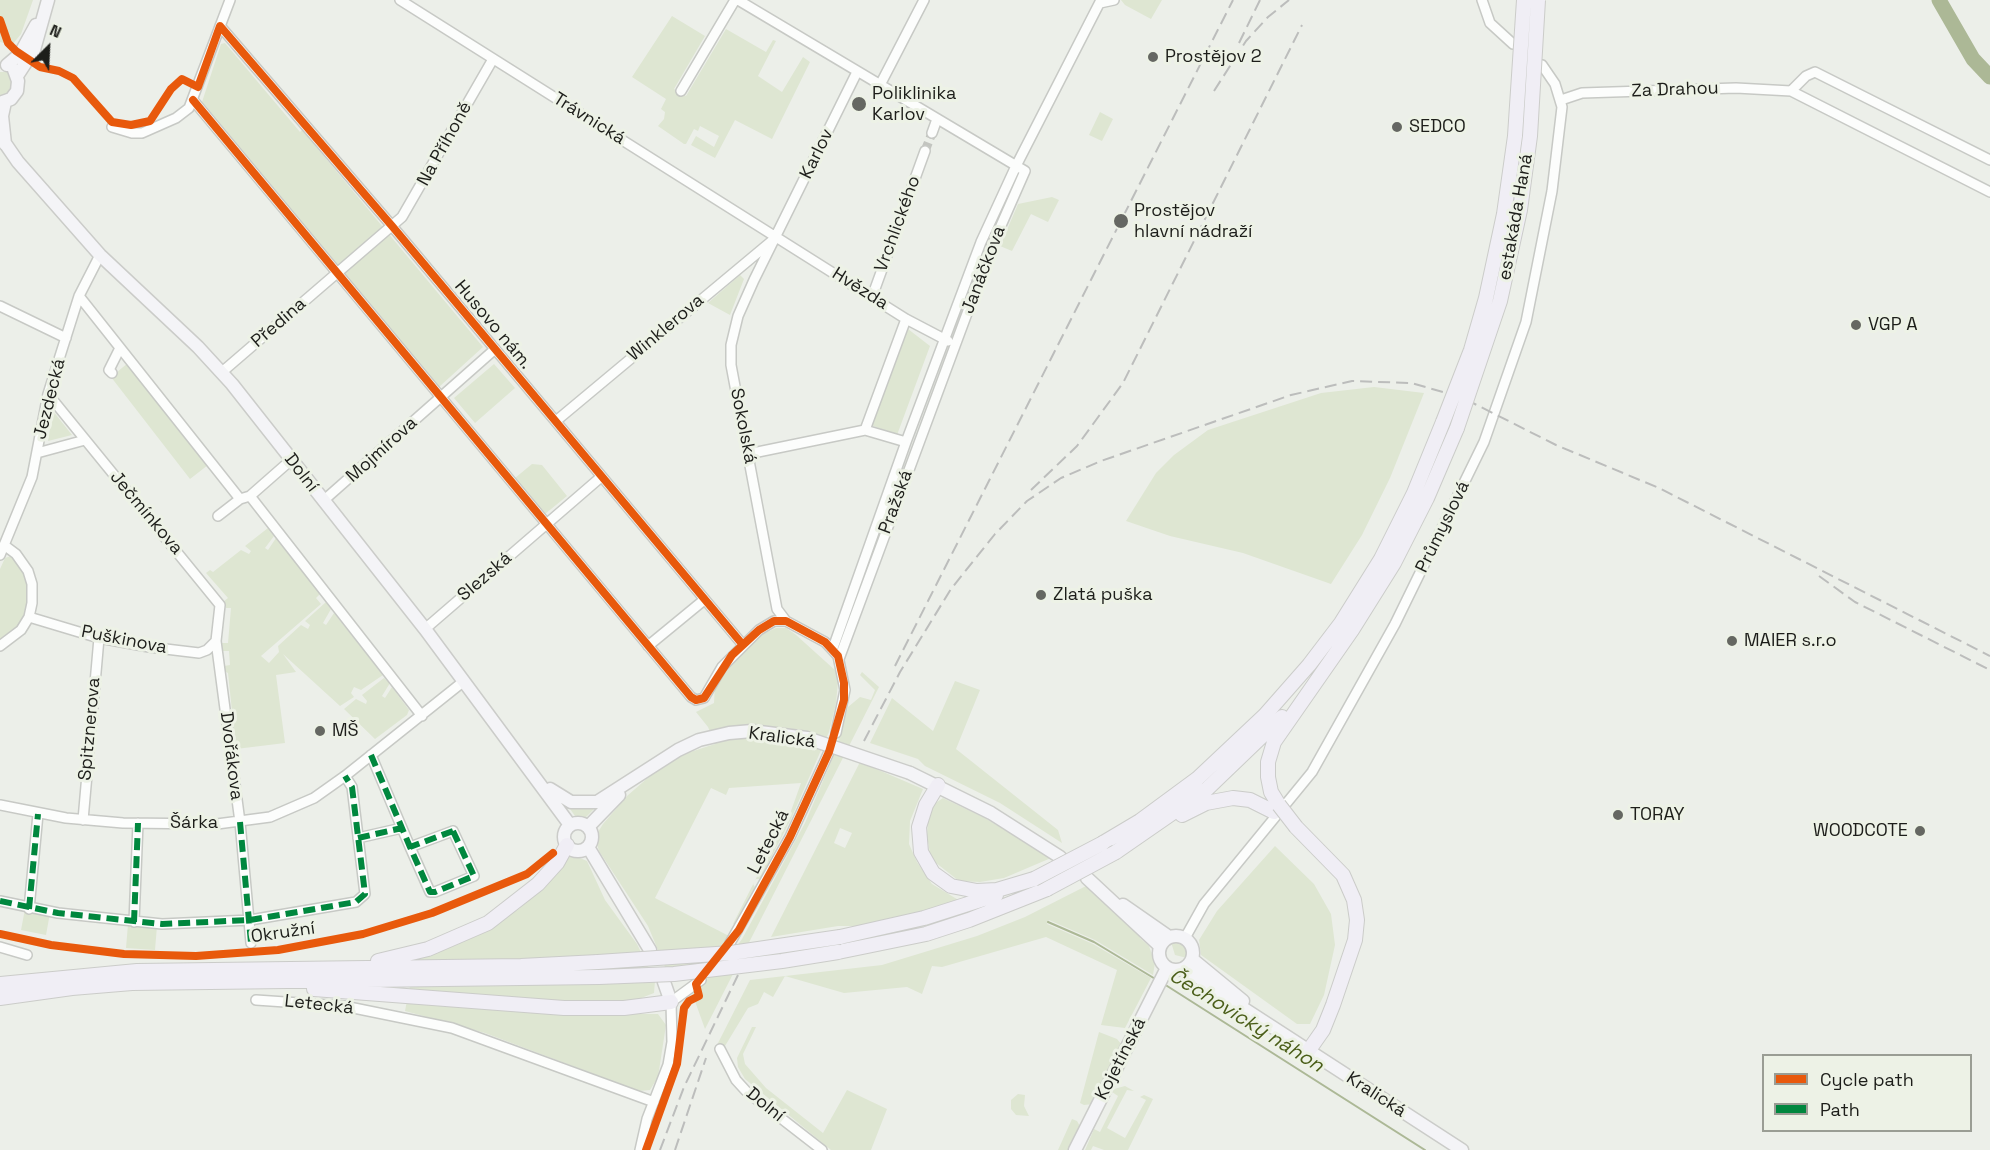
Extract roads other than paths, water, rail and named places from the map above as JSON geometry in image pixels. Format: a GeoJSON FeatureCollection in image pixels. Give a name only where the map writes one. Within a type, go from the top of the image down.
{"type":"FeatureCollection","features":[{"type":"Feature","properties":{"kind":"highway","name":"estakáda Haná"},"geometry":{"type":"LineString","coordinates":[[1034,879],[1140,821],[1204,772],[1265,715],[1309,665],[1341,623],[1381,559],[1414,493],[1443,422],[1471,350],[1486,298],[1504,214],[1515,136],[1524,0]]}},
{"type":"Feature","properties":{"kind":"highway","name":"estakáda Haná"},"geometry":{"type":"LineString","coordinates":[[1319,675],[1357,622],[1394,563],[1427,498],[1457,428],[1500,301],[1520,210],[1530,136],[1538,0]]}},
{"type":"Feature","properties":{"kind":"highway"},"geometry":{"type":"LineString","coordinates":[[1276,808],[1269,785],[1270,754],[1278,736],[1319,675]]}},
{"type":"Feature","properties":{"kind":"highway"},"geometry":{"type":"LineString","coordinates":[[0,998],[72,988],[132,983],[599,977],[697,971],[838,952],[926,934],[969,920],[1047,889],[1148,832],[1207,789],[1229,769],[1276,724],[1319,675]]}},
{"type":"Feature","properties":{"kind":"highway"},"geometry":{"type":"LineString","coordinates":[[938,785],[926,805],[919,827],[921,852],[933,873],[951,886],[977,891],[998,890],[1034,879]]}},
{"type":"Feature","properties":{"kind":"highway"},"geometry":{"type":"LineString","coordinates":[[1148,832],[1220,799],[1250,800],[1276,808],[1343,876],[1354,900],[1358,920],[1352,952],[1323,1030],[1309,1050]]}},
{"type":"Feature","properties":{"kind":"highway"},"geometry":{"type":"LineString","coordinates":[[332,968],[428,949],[480,927],[508,909],[538,884],[557,863],[567,845]]}},
{"type":"Feature","properties":{"kind":"highway"},"geometry":{"type":"LineString","coordinates":[[0,984],[137,971],[521,966],[731,953],[878,931],[964,907],[1034,879]]}},
{"type":"Feature","properties":{"kind":"highway"},"geometry":{"type":"LineString","coordinates":[[267,982],[315,989],[519,1006],[624,1008],[671,1002]]}},
{"type":"Feature","properties":{"kind":"main road"},"geometry":{"type":"LineString","coordinates":[[3,103],[16,93],[17,76],[47,4]]}},
{"type":"Feature","properties":{"kind":"main road"},"geometry":{"type":"LineString","coordinates":[[17,76],[4,64],[18,56],[35,37]]}},
{"type":"Feature","properties":{"kind":"main road","name":"Dolní"},"geometry":{"type":"LineString","coordinates":[[3,103],[3,140],[100,255],[222,372],[425,629],[539,780],[570,825]]}},
{"type":"Feature","properties":{"kind":"main road","name":"Kralická"},"geometry":{"type":"LineString","coordinates":[[539,780],[565,800],[587,804],[603,800],[678,750],[717,735],[764,732],[807,738],[910,773],[938,785],[991,813],[1060,857]]}},
{"type":"Feature","properties":{"kind":"main road"},"geometry":{"type":"LineString","coordinates":[[588,827],[647,771]]}},
{"type":"Feature","properties":{"kind":"main road"},"geometry":{"type":"LineString","coordinates":[[580,823],[588,827],[592,837],[588,847],[575,851],[567,845],[564,835],[570,825],[580,823]]}},
{"type":"Feature","properties":{"kind":"main road"},"geometry":{"type":"LineString","coordinates":[[588,847],[650,950]]}},
{"type":"Feature","properties":{"kind":"main road"},"geometry":{"type":"LineString","coordinates":[[1087,879],[1160,946]]}},
{"type":"Feature","properties":{"kind":"main road"},"geometry":{"type":"LineString","coordinates":[[1107,896],[1139,915],[1169,937],[1185,938],[1192,947],[1189,963],[1178,970],[1166,970],[1160,960],[1160,946],[1169,937]]}},
{"type":"Feature","properties":{"kind":"main road","name":"Kralická"},"geometry":{"type":"LineString","coordinates":[[1189,963],[1261,1018],[1462,1150]]}},
{"type":"Feature","properties":{"kind":"main road","name":"Kojetínská"},"geometry":{"type":"LineString","coordinates":[[1075,1150],[1166,970]]}},
{"type":"Feature","properties":{"kind":"main road"},"geometry":{"type":"LineString","coordinates":[[664,982],[671,1002]]}},
{"type":"Feature","properties":{"kind":"street"},"geometry":{"type":"LineString","coordinates":[[112,127],[132,133],[142,133],[183,114],[193,100],[230,0]]}},
{"type":"Feature","properties":{"kind":"street","name":"Trávnická"},"geometry":{"type":"LineString","coordinates":[[400,0],[777,237]]}},
{"type":"Feature","properties":{"kind":"street"},"geometry":{"type":"LineString","coordinates":[[681,91],[736,0],[1020,168]]}},
{"type":"Feature","properties":{"kind":"street"},"geometry":{"type":"LineString","coordinates":[[880,85],[924,0]]}},
{"type":"Feature","properties":{"kind":"street"},"geometry":{"type":"LineString","coordinates":[[1482,0],[1490,23],[1513,44]]}},
{"type":"Feature","properties":{"kind":"street","name":"Janáčkova"},"geometry":{"type":"LineString","coordinates":[[906,442],[981,242],[1020,168],[1101,1],[1113,1]]}},
{"type":"Feature","properties":{"kind":"street","name":"Husovo nám."},"geometry":{"type":"LineString","coordinates":[[220,26],[392,226],[743,645]]}},
{"type":"Feature","properties":{"kind":"street","name":"Na Příhoně"},"geometry":{"type":"LineString","coordinates":[[336,274],[392,226],[415,197],[493,59]]}},
{"type":"Feature","properties":{"kind":"street","name":"Průmyslová"},"geometry":{"type":"LineString","coordinates":[[1185,938],[1204,904],[1312,772],[1395,624],[1484,442],[1526,322],[1537,278],[1552,191],[1562,115],[1561,100],[1552,78],[1542,65]]}},
{"type":"Feature","properties":{"kind":"street","name":"Karlov"},"geometry":{"type":"LineString","coordinates":[[777,237],[857,72]]}},
{"type":"Feature","properties":{"kind":"street"},"geometry":{"type":"LineString","coordinates":[[1791,91],[1806,76],[1815,72],[1990,160]]}},
{"type":"Feature","properties":{"kind":"street","name":"Za Drahou"},"geometry":{"type":"LineString","coordinates":[[1561,100],[1582,93],[1736,88],[1791,91],[1990,192]]}},
{"type":"Feature","properties":{"kind":"street"},"geometry":{"type":"LineString","coordinates":[[193,100],[691,697],[696,700],[704,698],[722,668],[743,645],[771,622],[786,621],[832,648],[839,659],[844,690],[836,733]]}},
{"type":"Feature","properties":{"kind":"street"},"geometry":{"type":"LineString","coordinates":[[932,133],[937,119]]}},
{"type":"Feature","properties":{"kind":"street","name":"Vrchlického"},"geometry":{"type":"LineString","coordinates":[[872,297],[925,150]]}},
{"type":"Feature","properties":{"kind":"street","name":"Janáčkova"},"geometry":{"type":"LineString","coordinates":[[955,345],[1020,168]]}},
{"type":"Feature","properties":{"kind":"street","name":"Hvězda"},"geometry":{"type":"LineString","coordinates":[[777,237],[906,319],[955,345]]}},
{"type":"Feature","properties":{"kind":"street","name":"Winklerova"},"geometry":{"type":"LineString","coordinates":[[556,422],[777,237]]}},
{"type":"Feature","properties":{"kind":"street","name":"Sokolská"},"geometry":{"type":"LineString","coordinates":[[777,237],[738,316],[731,345],[731,365],[777,609],[786,621]]}},
{"type":"Feature","properties":{"kind":"street"},"geometry":{"type":"LineString","coordinates":[[981,242],[992,246]]}},
{"type":"Feature","properties":{"kind":"street","name":"Jezdecká"},"geometry":{"type":"LineString","coordinates":[[0,555],[32,477],[48,394],[79,296],[100,255]]}},
{"type":"Feature","properties":{"kind":"street","name":"Předina"},"geometry":{"type":"LineString","coordinates":[[222,372],[336,274]]}},
{"type":"Feature","properties":{"kind":"street"},"geometry":{"type":"LineString","coordinates":[[79,296],[240,499]]}},
{"type":"Feature","properties":{"kind":"street"},"geometry":{"type":"LineString","coordinates":[[0,306],[66,339]]}},
{"type":"Feature","properties":{"kind":"street","name":"Janáčkova"},"geometry":{"type":"LineString","coordinates":[[955,345],[953,332],[956,309]]}},
{"type":"Feature","properties":{"kind":"street"},"geometry":{"type":"LineString","coordinates":[[865,430],[906,319]]}},
{"type":"Feature","properties":{"kind":"street","name":"Pražská"},"geometry":{"type":"LineString","coordinates":[[839,659],[955,345]]}},
{"type":"Feature","properties":{"kind":"street"},"geometry":{"type":"LineString","coordinates":[[112,373],[109,370],[120,348]]}},
{"type":"Feature","properties":{"kind":"street","name":"Mojmírova"},"geometry":{"type":"LineString","coordinates":[[323,501],[494,350]]}},
{"type":"Feature","properties":{"kind":"street","name":"Ječmínkova"},"geometry":{"type":"LineString","coordinates":[[48,394],[216,598],[220,610],[216,641]]}},
{"type":"Feature","properties":{"kind":"street"},"geometry":{"type":"LineString","coordinates":[[748,454],[865,430],[906,442]]}},
{"type":"Feature","properties":{"kind":"street"},"geometry":{"type":"LineString","coordinates":[[37,453],[85,440]]}},
{"type":"Feature","properties":{"kind":"street","name":"Pražská"},"geometry":{"type":"LineString","coordinates":[[832,648],[906,442]]}},
{"type":"Feature","properties":{"kind":"street"},"geometry":{"type":"LineString","coordinates":[[218,516],[240,499],[250,495],[291,460]]}},
{"type":"Feature","properties":{"kind":"street","name":"Slezská"},"geometry":{"type":"LineString","coordinates":[[425,629],[601,477]]}},
{"type":"Feature","properties":{"kind":"street"},"geometry":{"type":"LineString","coordinates":[[250,495],[422,716]]}},
{"type":"Feature","properties":{"kind":"street"},"geometry":{"type":"LineString","coordinates":[[0,646],[16,635],[29,617],[32,590],[30,578],[20,559],[4,545]]}},
{"type":"Feature","properties":{"kind":"street"},"geometry":{"type":"LineString","coordinates":[[648,646],[704,600]]}},
{"type":"Feature","properties":{"kind":"street","name":"Puškinova"},"geometry":{"type":"LineString","coordinates":[[29,617],[99,638],[199,653],[207,650],[216,641]]}},
{"type":"Feature","properties":{"kind":"street","name":"Spitznerova"},"geometry":{"type":"LineString","coordinates":[[83,820],[99,638]]}},
{"type":"Feature","properties":{"kind":"street","name":"Dvořákova"},"geometry":{"type":"LineString","coordinates":[[216,641],[240,822],[251,944]]}},
{"type":"Feature","properties":{"kind":"street","name":"Šárka"},"geometry":{"type":"LineString","coordinates":[[0,805],[38,814],[83,820],[138,823],[217,824],[240,822],[286,811],[314,798],[345,776],[464,681]]}},
{"type":"Feature","properties":{"kind":"street","name":"Letecká"},"geometry":{"type":"LineString","coordinates":[[730,943],[785,847],[829,752]]}},
{"type":"Feature","properties":{"kind":"street"},"geometry":{"type":"LineString","coordinates":[[371,755],[410,847],[430,892],[474,876],[453,831],[410,847]]}},
{"type":"Feature","properties":{"kind":"street"},"geometry":{"type":"LineString","coordinates":[[0,901],[29,909],[134,922],[250,920],[356,902],[365,894],[352,787],[345,776]]}},
{"type":"Feature","properties":{"kind":"street"},"geometry":{"type":"LineString","coordinates":[[29,909],[38,814]]}},
{"type":"Feature","properties":{"kind":"street"},"geometry":{"type":"LineString","coordinates":[[134,922],[138,823]]}},
{"type":"Feature","properties":{"kind":"street"},"geometry":{"type":"LineString","coordinates":[[358,838],[402,828]]}},
{"type":"Feature","properties":{"kind":"street"},"geometry":{"type":"LineString","coordinates":[[0,947],[27,955]]}},
{"type":"Feature","properties":{"kind":"street"},"geometry":{"type":"LineString","coordinates":[[640,1150],[670,1050],[671,1002],[701,980]]}},
{"type":"Feature","properties":{"kind":"street","name":"Letecká"},"geometry":{"type":"LineString","coordinates":[[256,1000],[344,1006],[452,1028],[654,1102]]}},
{"type":"Feature","properties":{"kind":"street","name":"Dolní"},"geometry":{"type":"LineString","coordinates":[[720,1049],[736,1080],[746,1091],[822,1150]]}},
{"type":"Feature","properties":{"kind":"waterway"},"geometry":{"type":"LineString","coordinates":[[1939,0],[1973,59],[1990,77]]}},
{"type":"Feature","properties":{"kind":"waterway","name":"Čechovický náhon"},"geometry":{"type":"LineString","coordinates":[[1048,922],[1094,942],[1157,980]]}},
{"type":"Feature","properties":{"kind":"waterway","name":"Čechovický náhon"},"geometry":{"type":"LineString","coordinates":[[1164,984],[1425,1150]]}},
{"type":"Feature","properties":{"kind":"tunnel"},"geometry":{"type":"LineString","coordinates":[[925,151],[932,133]]}},
{"type":"Feature","properties":{"kind":"railway"},"geometry":{"type":"LineString","coordinates":[[895,666],[1233,0]]}},
{"type":"Feature","properties":{"kind":"railway"},"geometry":{"type":"LineString","coordinates":[[1239,43],[1260,0]]}},
{"type":"Feature","properties":{"kind":"railway"},"geometry":{"type":"LineString","coordinates":[[1214,91],[1246,41],[1268,17],[1289,0]]}},
{"type":"Feature","properties":{"kind":"railway"},"geometry":{"type":"LineString","coordinates":[[1031,490],[1077,446],[1123,383],[1302,25]]}},
{"type":"Feature","properties":{"kind":"railway"},"geometry":{"type":"LineString","coordinates":[[864,741],[900,672],[951,589],[995,534],[1027,501],[1061,478],[1101,461],[1291,395],[1352,381],[1411,383],[1461,397],[1556,445],[1659,488],[1990,656]]}},
{"type":"Feature","properties":{"kind":"railway"},"geometry":{"type":"LineString","coordinates":[[1819,576],[1855,602],[1990,670]]}},
{"type":"Feature","properties":{"kind":"railway"},"geometry":{"type":"LineString","coordinates":[[660,1150],[684,1087],[738,975]]}},
{"type":"Feature","properties":{"kind":"railway"},"geometry":{"type":"LineString","coordinates":[[675,1150],[706,1058]]}},
{"type":"Feature","properties":{"kind":"place","name":"Prostějov 2"},"geometry":{"type":"Point","coordinates":[1153,57]}},
{"type":"Feature","properties":{"kind":"place","name":"Poliklinika Karlov"},"geometry":{"type":"Point","coordinates":[859,104]}},
{"type":"Feature","properties":{"kind":"place","name":"SEDCO"},"geometry":{"type":"Point","coordinates":[1397,127]}},
{"type":"Feature","properties":{"kind":"place","name":"Prostějov hlavní nádraží"},"geometry":{"type":"Point","coordinates":[1121,221]}},
{"type":"Feature","properties":{"kind":"place","name":"VGP A"},"geometry":{"type":"Point","coordinates":[1856,325]}},
{"type":"Feature","properties":{"kind":"place","name":"Zlatá puška"},"geometry":{"type":"Point","coordinates":[1041,595]}},
{"type":"Feature","properties":{"kind":"place","name":"MAIER s.r.o"},"geometry":{"type":"Point","coordinates":[1732,641]}},
{"type":"Feature","properties":{"kind":"place","name":"MŠ"},"geometry":{"type":"Point","coordinates":[320,731]}},
{"type":"Feature","properties":{"kind":"place","name":"TORAY"},"geometry":{"type":"Point","coordinates":[1618,815]}},
{"type":"Feature","properties":{"kind":"place","name":"WOODCOTE"},"geometry":{"type":"Point","coordinates":[1920,831]}}]}
